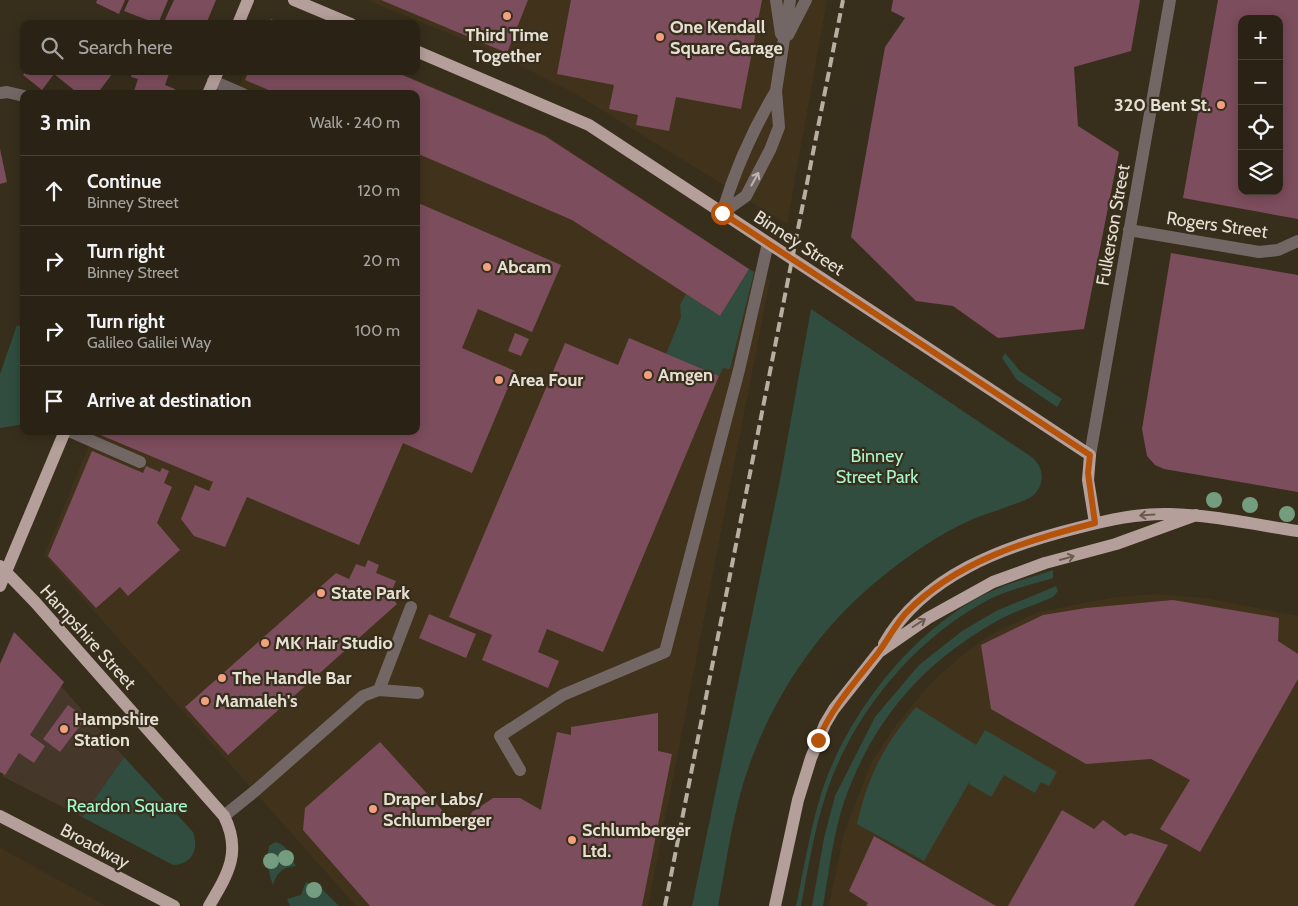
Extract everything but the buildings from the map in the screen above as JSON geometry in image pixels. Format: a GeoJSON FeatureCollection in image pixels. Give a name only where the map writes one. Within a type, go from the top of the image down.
{"type":"FeatureCollection","features":[{"type":"Feature","properties":{"kind":"main road"},"geometry":{"type":"LineString","coordinates":[[240,20],[248,0]]}},
{"type":"Feature","properties":{"kind":"main road"},"geometry":{"type":"LineString","coordinates":[[294,0],[342,20]]}},
{"type":"Feature","properties":{"kind":"main road","name":"Binney Street"},"geometry":{"type":"LineString","coordinates":[[420,53],[577,118],[1090,455]]}},
{"type":"Feature","properties":{"kind":"main road"},"geometry":{"type":"LineString","coordinates":[[210,90],[216,76]]}},
{"type":"Feature","properties":{"kind":"main road"},"geometry":{"type":"LineString","coordinates":[[0,586],[3,569],[65,435]]}},
{"type":"Feature","properties":{"kind":"main road"},"geometry":{"type":"LineString","coordinates":[[1090,455],[1088,473],[1095,523]]}},
{"type":"Feature","properties":{"kind":"main road"},"geometry":{"type":"LineString","coordinates":[[775,906],[798,800],[811,758],[825,724],[834,709],[906,614],[927,594],[983,559],[1014,547],[1095,523],[1136,515],[1196,515],[1298,532]]}},
{"type":"Feature","properties":{"kind":"main road"},"geometry":{"type":"LineString","coordinates":[[879,652],[928,618],[993,582],[1045,563],[1116,544],[1196,515]]}},
{"type":"Feature","properties":{"kind":"main road","name":"Hampshire Street"},"geometry":{"type":"LineString","coordinates":[[3,569],[35,602],[224,816],[232,835],[232,856],[227,874],[209,906]]}},
{"type":"Feature","properties":{"kind":"main road","name":"Broadway"},"geometry":{"type":"LineString","coordinates":[[0,816],[174,906]]}},
{"type":"Feature","properties":{"kind":"street"},"geometry":{"type":"LineString","coordinates":[[776,0],[783,44]]}},
{"type":"Feature","properties":{"kind":"street"},"geometry":{"type":"LineString","coordinates":[[722,213],[746,196],[770,150],[779,126],[776,91],[790,0]]}},
{"type":"Feature","properties":{"kind":"street"},"geometry":{"type":"LineString","coordinates":[[783,44],[806,0]]}},
{"type":"Feature","properties":{"kind":"street","name":"Fulkerson Street"},"geometry":{"type":"LineString","coordinates":[[1090,455],[1170,0]]}},
{"type":"Feature","properties":{"kind":"street"},"geometry":{"type":"LineString","coordinates":[[216,76],[237,90]]}},
{"type":"Feature","properties":{"kind":"street"},"geometry":{"type":"LineString","coordinates":[[722,213],[732,179],[759,119],[776,91]]}},
{"type":"Feature","properties":{"kind":"street"},"geometry":{"type":"LineString","coordinates":[[0,93],[7,92],[20,95]]}},
{"type":"Feature","properties":{"kind":"street","name":"Rogers Street"},"geometry":{"type":"LineString","coordinates":[[1129,230],[1259,252],[1278,250],[1298,241]]}},
{"type":"Feature","properties":{"kind":"street"},"geometry":{"type":"LineString","coordinates":[[520,770],[500,736],[563,695],[665,652],[739,370],[768,243]]}},
{"type":"Feature","properties":{"kind":"street"},"geometry":{"type":"LineString","coordinates":[[76,435],[140,462]]}},
{"type":"Feature","properties":{"kind":"street"},"geometry":{"type":"LineString","coordinates":[[379,690],[411,607]]}},
{"type":"Feature","properties":{"kind":"street"},"geometry":{"type":"LineString","coordinates":[[224,816],[363,696],[379,690],[418,693]]}},
{"type":"Feature","properties":{"kind":"shaded area"},"geometry":{"type":"Polygon","coordinates":[[[367,0],[827,0],[787,224],[574,93],[489,50],[420,22],[420,20],[367,0]]]}},
{"type":"Feature","properties":{"kind":"shaded area"},"geometry":{"type":"Polygon","coordinates":[[[243,75],[405,75],[546,135],[746,267],[770,280],[648,906],[356,906],[44,555],[93,435],[420,435],[420,90],[238,90],[243,75]]]}},
{"type":"Feature","properties":{"kind":"shaded area"},"geometry":{"type":"Polygon","coordinates":[[[1154,594],[1205,598],[1298,616],[1298,906],[829,906],[844,833],[871,763],[894,728],[929,685],[962,655],[992,634],[1038,612],[1116,597],[1154,594]]]}},
{"type":"Feature","properties":{"kind":"shaded area"},"geometry":{"type":"Polygon","coordinates":[[[43,666],[124,757],[82,817],[2,776],[36,720],[43,666]]]}},
{"type":"Feature","properties":{"kind":"shaded area"},"geometry":{"type":"Polygon","coordinates":[[[0,848],[106,906],[0,906],[0,848]]]}},
{"type":"Feature","properties":{"kind":"green space"},"geometry":{"type":"Polygon","coordinates":[[[749,269],[754,272],[730,369],[723,368],[719,376],[666,354],[681,317],[680,305],[686,294],[720,316],[749,269]]]}},
{"type":"Feature","properties":{"kind":"green space","name":"Binney Street Park"},"geometry":{"type":"Polygon","coordinates":[[[811,309],[1033,458],[1037,462],[1042,476],[1038,490],[1030,498],[977,517],[936,538],[914,553],[860,596],[820,639],[802,662],[772,712],[749,766],[735,818],[718,906],[692,906],[780,480],[811,309]]]}},
{"type":"Feature","properties":{"kind":"green space"},"geometry":{"type":"Polygon","coordinates":[[[17,325],[20,326],[20,425],[0,428],[0,374],[17,325]]]}},
{"type":"Feature","properties":{"kind":"green space"},"geometry":{"type":"Polygon","coordinates":[[[1005,353],[1020,371],[1062,399],[1057,407],[1017,380],[1002,358],[1005,353]]]}},
{"type":"Feature","properties":{"kind":"green space"},"geometry":{"type":"Polygon","coordinates":[[[1053,570],[1053,578],[999,595],[964,614],[937,634],[890,680],[852,735],[838,764],[826,794],[818,822],[801,906],[796,906],[822,791],[834,761],[849,732],[867,703],[888,675],[911,649],[964,606],[999,588],[1053,570]]]}},
{"type":"Feature","properties":{"kind":"green space"},"geometry":{"type":"Polygon","coordinates":[[[1056,586],[1058,591],[1053,597],[997,621],[970,637],[923,675],[903,696],[885,720],[856,772],[840,815],[823,906],[812,906],[824,838],[835,796],[875,717],[919,665],[962,631],[996,611],[1056,586]]]}},
{"type":"Feature","properties":{"kind":"green space"},"geometry":{"type":"Polygon","coordinates":[[[916,707],[976,745],[985,730],[1057,772],[1049,786],[1041,782],[1035,793],[1004,775],[991,797],[969,784],[971,779],[924,861],[857,824],[866,790],[879,761],[895,734],[916,707]]]}},
{"type":"Feature","properties":{"kind":"green space","name":"Reardon Square"},"geometry":{"type":"Polygon","coordinates":[[[124,757],[193,832],[195,850],[190,859],[173,865],[82,817],[124,757]]]}},
{"type":"Feature","properties":{"kind":"green space"},"geometry":{"type":"Polygon","coordinates":[[[275,842],[285,848],[296,866],[281,871],[273,885],[268,856],[269,846],[275,842]]]}},
{"type":"Feature","properties":{"kind":"green space"},"geometry":{"type":"Polygon","coordinates":[[[306,882],[321,888],[339,906],[290,906],[287,899],[301,895],[306,882]]]}},
{"type":"Feature","properties":{"kind":"railway"},"geometry":{"type":"LineString","coordinates":[[665,906],[843,0]]}},
{"type":"Feature","properties":{"kind":"place","name":"Third Time Together"},"geometry":{"type":"Point","coordinates":[507,16]}},
{"type":"Feature","properties":{"kind":"place","name":"One Kendall Square Garage"},"geometry":{"type":"Point","coordinates":[660,37]}},
{"type":"Feature","properties":{"kind":"place","name":"320 Bent St."},"geometry":{"type":"Point","coordinates":[1221,105]}},
{"type":"Feature","properties":{"kind":"place","name":"Abcam"},"geometry":{"type":"Point","coordinates":[487,267]}},
{"type":"Feature","properties":{"kind":"place","name":"Amgen"},"geometry":{"type":"Point","coordinates":[648,375]}},
{"type":"Feature","properties":{"kind":"place","name":"Area Four"},"geometry":{"type":"Point","coordinates":[499,380]}},
{"type":"Feature","properties":{"kind":"place","name":"State Park"},"geometry":{"type":"Point","coordinates":[321,593]}},
{"type":"Feature","properties":{"kind":"place","name":"MK Hair Studio"},"geometry":{"type":"Point","coordinates":[265,643]}},
{"type":"Feature","properties":{"kind":"place","name":"The Handle Bar"},"geometry":{"type":"Point","coordinates":[222,678]}},
{"type":"Feature","properties":{"kind":"place","name":"Mamaleh's"},"geometry":{"type":"Point","coordinates":[205,701]}},
{"type":"Feature","properties":{"kind":"place","name":"Hampshire Station"},"geometry":{"type":"Point","coordinates":[64,729]}},
{"type":"Feature","properties":{"kind":"place","name":"Draper Labs/ Schlumberger"},"geometry":{"type":"Point","coordinates":[373,809]}},
{"type":"Feature","properties":{"kind":"place","name":"Schlumberger Ltd."},"geometry":{"type":"Point","coordinates":[572,840]}},
{"type":"Feature","properties":{"kind":"route"},"geometry":{"type":"LineString","coordinates":[[722,213],[930,352],[1090,455],[1088,473],[1095,523],[1048,535],[983,559],[927,594],[895,626],[879,652],[834,709],[818,740]]}}]}
